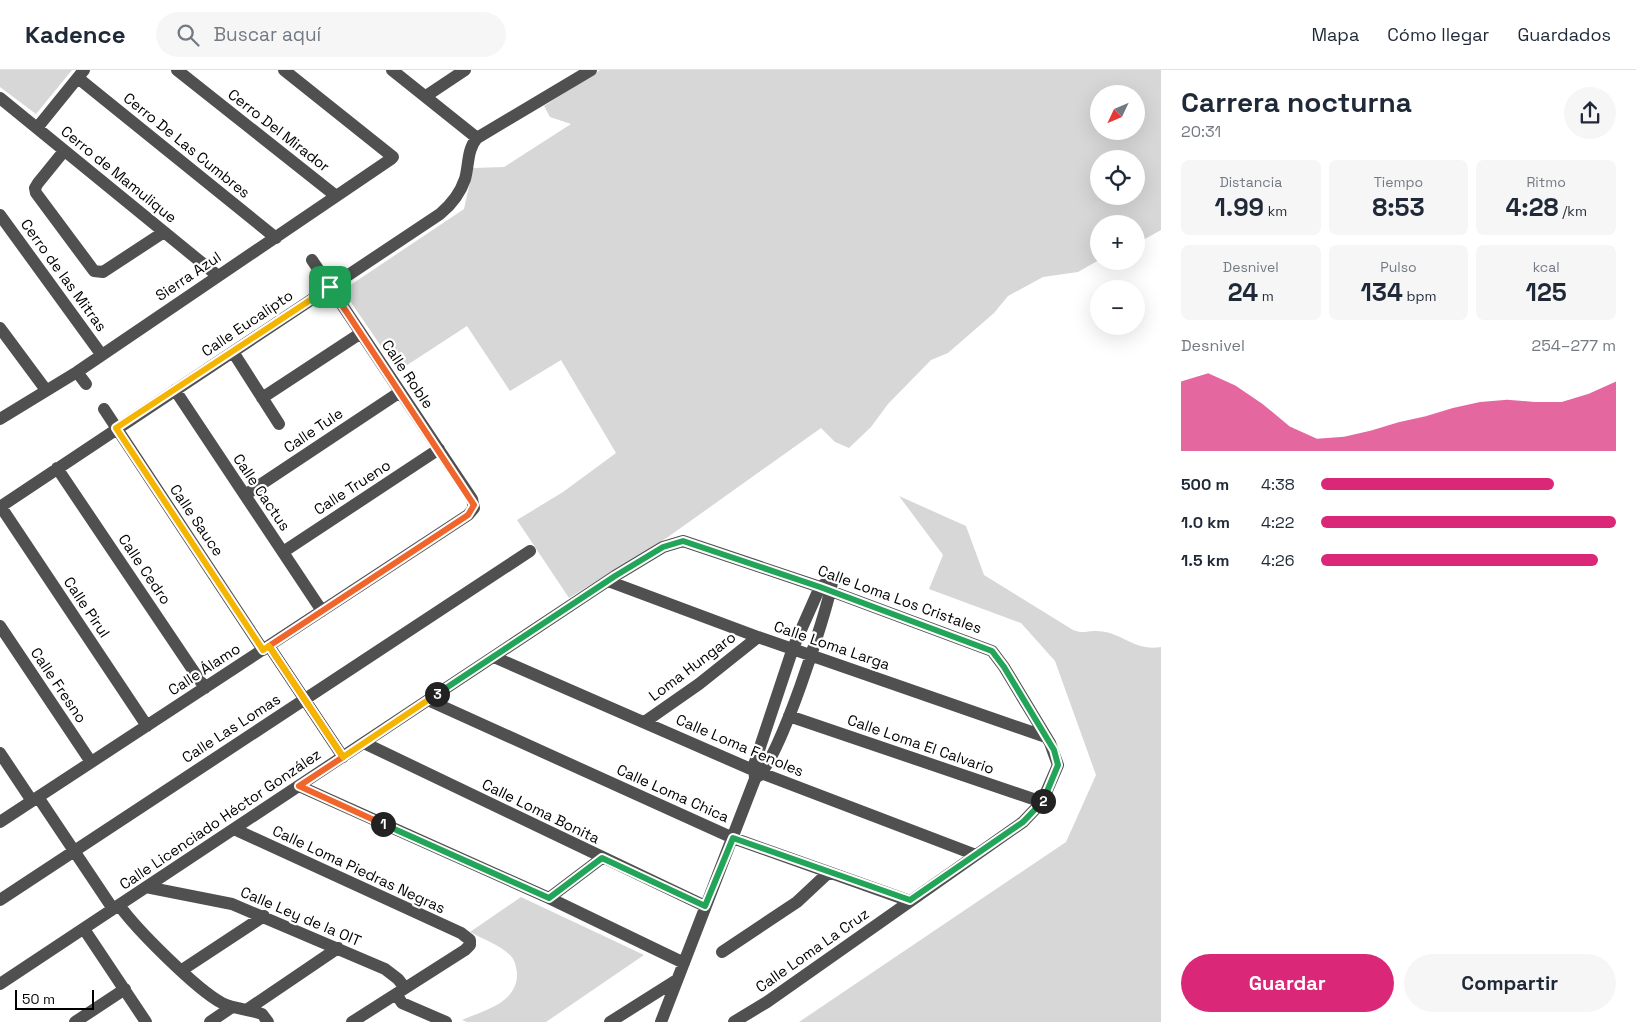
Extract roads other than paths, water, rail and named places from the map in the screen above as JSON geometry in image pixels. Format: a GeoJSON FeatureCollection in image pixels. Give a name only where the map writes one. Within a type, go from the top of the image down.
{"type":"FeatureCollection","features":[{"type":"Feature","properties":{"kind":"street","name":"Cerro Del Mirador"},"geometry":{"type":"LineString","coordinates":[[177,70],[336,196]]}},
{"type":"Feature","properties":{"kind":"street","name":"Sierra Azul"},"geometry":{"type":"LineString","coordinates":[[0,419],[76,372],[393,157],[284,70]]}},
{"type":"Feature","properties":{"kind":"street"},"geometry":{"type":"LineString","coordinates":[[392,70],[477,138],[591,70]]}},
{"type":"Feature","properties":{"kind":"street"},"geometry":{"type":"LineString","coordinates":[[426,96],[465,70]]}},
{"type":"Feature","properties":{"kind":"street"},"geometry":{"type":"LineString","coordinates":[[37,128],[81,74]]}},
{"type":"Feature","properties":{"kind":"street","name":"Cerro De Las Cumbres"},"geometry":{"type":"LineString","coordinates":[[81,74],[276,238]]}},
{"type":"Feature","properties":{"kind":"street","name":"Cerro de Mamulique"},"geometry":{"type":"LineString","coordinates":[[0,98],[218,276]]}},
{"type":"Feature","properties":{"kind":"street","name":"Calle Eucalipto"},"geometry":{"type":"LineString","coordinates":[[0,507],[449,206],[457,197],[465,178],[471,147],[477,138]]}},
{"type":"Feature","properties":{"kind":"street"},"geometry":{"type":"LineString","coordinates":[[64,151],[38,183],[36,193],[94,271],[103,272],[164,232]]}},
{"type":"Feature","properties":{"kind":"street","name":"Cerro de las Mitras"},"geometry":{"type":"LineString","coordinates":[[0,215],[101,354]]}},
{"type":"Feature","properties":{"kind":"street","name":"Calle Roble"},"geometry":{"type":"LineString","coordinates":[[312,260],[472,499],[474,508]]}},
{"type":"Feature","properties":{"kind":"street"},"geometry":{"type":"LineString","coordinates":[[0,328],[46,390]]}},
{"type":"Feature","properties":{"kind":"street"},"geometry":{"type":"LineString","coordinates":[[262,398],[361,333]]}},
{"type":"Feature","properties":{"kind":"street"},"geometry":{"type":"LineString","coordinates":[[233,352],[279,424]]}},
{"type":"Feature","properties":{"kind":"street"},"geometry":{"type":"LineString","coordinates":[[76,372],[86,384]]}},
{"type":"Feature","properties":{"kind":"street","name":"Calle Cactus"},"geometry":{"type":"LineString","coordinates":[[175,390],[322,611]]}},
{"type":"Feature","properties":{"kind":"street","name":"Calle Tule"},"geometry":{"type":"LineString","coordinates":[[245,494],[400,392]]}},
{"type":"Feature","properties":{"kind":"street","name":"Calle Sauce"},"geometry":{"type":"LineString","coordinates":[[104,409],[266,648],[304,699],[343,757]]}},
{"type":"Feature","properties":{"kind":"street","name":"Calle Trueno"},"geometry":{"type":"LineString","coordinates":[[283,552],[439,449]]}},
{"type":"Feature","properties":{"kind":"street","name":"Calle Cedro"},"geometry":{"type":"LineString","coordinates":[[57,468],[205,688]]}},
{"type":"Feature","properties":{"kind":"street","name":"Calle Pirul"},"geometry":{"type":"LineString","coordinates":[[0,507],[147,726]]}},
{"type":"Feature","properties":{"kind":"street","name":"Calle Álamo"},"geometry":{"type":"LineString","coordinates":[[0,822],[468,515],[474,508]]}},
{"type":"Feature","properties":{"kind":"street","name":"Calle Loma Los Cristales"},"geometry":{"type":"LineString","coordinates":[[671,544],[683,541],[825,589],[992,651],[1004,667],[1054,750],[1058,765]]}},
{"type":"Feature","properties":{"kind":"street","name":"Calle Licenciado Héctor González"},"geometry":{"type":"LineString","coordinates":[[0,984],[608,581],[671,544]]}},
{"type":"Feature","properties":{"kind":"street","name":"Calle Las Lomas"},"geometry":{"type":"LineString","coordinates":[[0,900],[530,551]]}},
{"type":"Feature","properties":{"kind":"street","name":"Calle Loma Larga"},"geometry":{"type":"LineString","coordinates":[[608,581],[758,637],[1046,737]]}},
{"type":"Feature","properties":{"kind":"street"},"geometry":{"type":"LineString","coordinates":[[661,1022],[675,981],[684,963],[757,774],[793,648],[825,589]]}},
{"type":"Feature","properties":{"kind":"street"},"geometry":{"type":"LineString","coordinates":[[757,774],[789,716],[811,654],[825,589]]}},
{"type":"Feature","properties":{"kind":"street","name":"Calle Fresno"},"geometry":{"type":"LineString","coordinates":[[0,626],[91,762]]}},
{"type":"Feature","properties":{"kind":"street","name":"Loma Hungaro"},"geometry":{"type":"LineString","coordinates":[[646,721],[699,684],[758,637]]}},
{"type":"Feature","properties":{"kind":"street","name":"Calle Loma Fenoles"},"geometry":{"type":"LineString","coordinates":[[494,657],[646,721],[757,774],[976,855]]}},
{"type":"Feature","properties":{"kind":"street","name":"Calle Loma Chica"},"geometry":{"type":"LineString","coordinates":[[428,700],[733,838],[828,873],[910,900]]}},
{"type":"Feature","properties":{"kind":"street","name":"Calle Loma El Calvario"},"geometry":{"type":"LineString","coordinates":[[789,716],[1042,802]]}},
{"type":"Feature","properties":{"kind":"street","name":"Calle Loma Bonita"},"geometry":{"type":"LineString","coordinates":[[364,743],[705,906]]}},
{"type":"Feature","properties":{"kind":"street"},"geometry":{"type":"LineString","coordinates":[[0,752],[116,907],[182,970],[220,1002],[232,1007],[248,1009],[262,1014],[268,1022]]}},
{"type":"Feature","properties":{"kind":"street","name":"Calle Loma La Cruz"},"geometry":{"type":"LineString","coordinates":[[734,1022],[767,1002],[1023,822],[1042,802],[1058,765]]}},
{"type":"Feature","properties":{"kind":"street"},"geometry":{"type":"LineString","coordinates":[[299,786],[549,898],[684,963]]}},
{"type":"Feature","properties":{"kind":"street","name":"Calle Loma Piedras Negras"},"geometry":{"type":"LineString","coordinates":[[234,829],[461,933],[470,940],[470,945],[465,950],[400,991]]}},
{"type":"Feature","properties":{"kind":"street"},"geometry":{"type":"LineString","coordinates":[[549,898],[602,858]]}},
{"type":"Feature","properties":{"kind":"street"},"geometry":{"type":"LineString","coordinates":[[722,952],[797,902],[828,873]]}},
{"type":"Feature","properties":{"kind":"street","name":"Calle Ley de la OIT"},"geometry":{"type":"LineString","coordinates":[[146,887],[232,904],[385,969],[398,979],[402,1003],[446,1022]]}},
{"type":"Feature","properties":{"kind":"street"},"geometry":{"type":"LineString","coordinates":[[182,970],[264,916]]}},
{"type":"Feature","properties":{"kind":"street"},"geometry":{"type":"LineString","coordinates":[[84,929],[146,1022]]}},
{"type":"Feature","properties":{"kind":"street"},"geometry":{"type":"LineString","coordinates":[[248,1009],[338,948]]}},
{"type":"Feature","properties":{"kind":"street"},"geometry":{"type":"LineString","coordinates":[[610,1022],[675,981]]}},
{"type":"Feature","properties":{"kind":"street"},"geometry":{"type":"LineString","coordinates":[[75,1022],[125,989]]}},
{"type":"Feature","properties":{"kind":"street"},"geometry":{"type":"LineString","coordinates":[[352,1022],[400,991]]}},
{"type":"Feature","properties":{"kind":"street"},"geometry":{"type":"LineString","coordinates":[[210,1022],[232,1007]]}}]}
